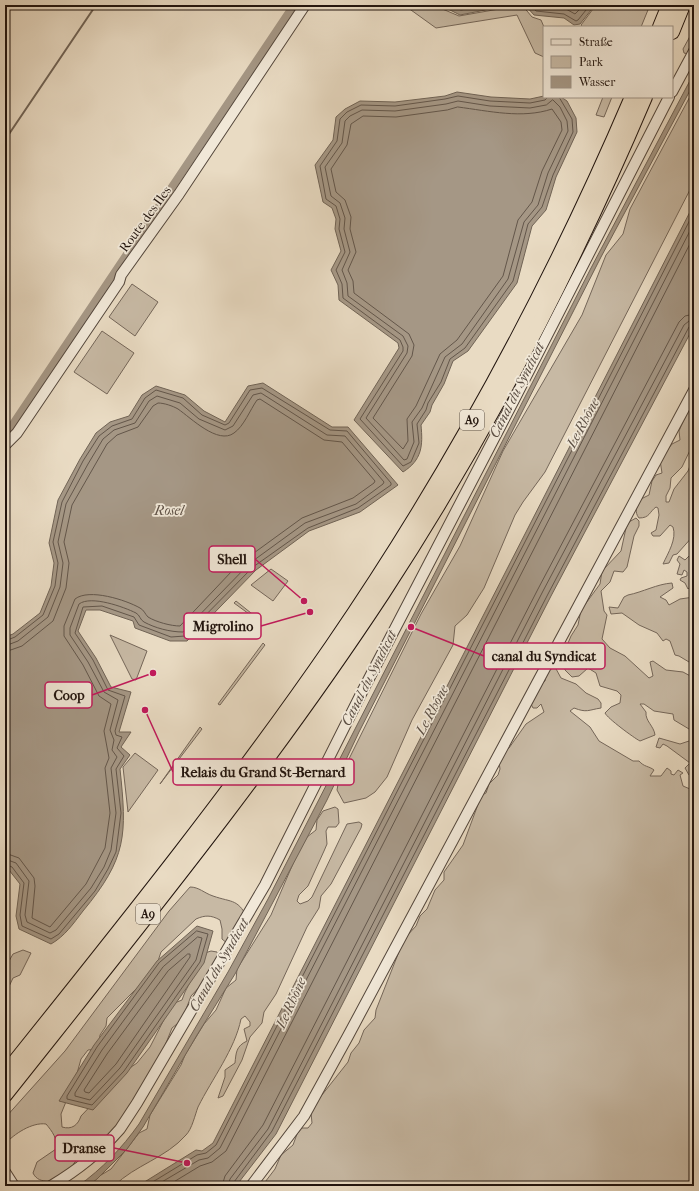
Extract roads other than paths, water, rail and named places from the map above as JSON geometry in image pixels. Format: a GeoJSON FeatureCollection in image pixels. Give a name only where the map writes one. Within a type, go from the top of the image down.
{"type":"FeatureCollection","features":[{"type":"Feature","properties":{"kind":"highway"},"geometry":{"type":"LineString","coordinates":[[660,26],[669,5]]}},
{"type":"Feature","properties":{"kind":"highway"},"geometry":{"type":"LineString","coordinates":[[673,30],[683,5]]}},
{"type":"Feature","properties":{"kind":"highway","name":"A9"},"geometry":{"type":"LineString","coordinates":[[5,1074],[158,882],[246,766],[306,683],[375,582],[437,480],[507,358],[574,224],[632,98]]}},
{"type":"Feature","properties":{"kind":"highway","name":"A9"},"geometry":{"type":"LineString","coordinates":[[5,1095],[233,806],[301,712],[384,592],[465,459],[517,365],[584,234],[645,98]]}},
{"type":"Feature","properties":{"kind":"street","name":"Route des Iles"},"geometry":{"type":"LineString","coordinates":[[5,445],[17,433],[119,282],[130,261],[179,194],[306,5]]}},
{"type":"Feature","properties":{"kind":"street"},"geometry":{"type":"LineString","coordinates":[[673,90],[694,52]]}},
{"type":"Feature","properties":{"kind":"street"},"geometry":{"type":"LineString","coordinates":[[51,1186],[75,1172],[101,1151],[120,1129],[251,912],[362,692],[668,98]]}},
{"type":"Feature","properties":{"kind":"street"},"geometry":{"type":"LineString","coordinates":[[251,1186],[297,1126],[345,1043],[694,390]]}},
{"type":"Feature","properties":{"kind":"street"},"geometry":{"type":"LineString","coordinates":[[5,1172],[14,1186]]}},
{"type":"Feature","properties":{"kind":"water"},"geometry":{"type":"Polygon","coordinates":[[[440,5],[511,5],[460,15],[440,5]]]}},
{"type":"Feature","properties":{"kind":"water"},"geometry":{"type":"Polygon","coordinates":[[[525,5],[595,5],[580,24],[574,25],[564,18],[534,15],[525,5]]]}},
{"type":"Feature","properties":{"kind":"water","name":"Canal du Syndicat"},"geometry":{"type":"Polygon","coordinates":[[[694,73],[694,83],[601,257],[359,732],[327,800],[235,974],[143,1127],[127,1149],[88,1186],[78,1186],[111,1158],[139,1124],[228,972],[268,899],[591,268],[694,73]]]}},
{"type":"Feature","properties":{"kind":"water"},"geometry":{"type":"Polygon","coordinates":[[[457,92],[491,97],[530,99],[543,96],[543,98],[562,98],[567,101],[576,118],[577,132],[556,177],[546,210],[532,226],[517,283],[468,351],[453,361],[444,384],[432,405],[430,412],[421,425],[422,440],[418,457],[414,463],[403,472],[354,420],[399,348],[398,343],[339,300],[338,285],[331,270],[341,251],[335,229],[336,219],[332,208],[323,202],[315,165],[333,140],[336,117],[345,109],[360,101],[395,102],[445,96],[457,92]]]}},
{"type":"Feature","properties":{"kind":"water","name":"Le Rhône"},"geometry":{"type":"Polygon","coordinates":[[[694,204],[694,326],[551,596],[276,1134],[236,1186],[138,1186],[196,1150],[202,1151],[213,1143],[694,204]]]}},
{"type":"Feature","properties":{"kind":"water","name":"Rosel"},"geometry":{"type":"Polygon","coordinates":[[[263,383],[332,427],[348,427],[398,485],[360,512],[309,531],[256,570],[187,641],[170,641],[135,628],[133,621],[100,610],[86,610],[78,631],[96,658],[111,687],[131,692],[119,732],[131,732],[121,747],[130,755],[120,769],[123,829],[121,845],[116,860],[98,892],[65,933],[51,944],[19,929],[16,916],[20,884],[5,867],[5,637],[13,634],[40,613],[51,586],[54,563],[49,543],[58,500],[96,433],[110,422],[129,416],[142,395],[156,386],[185,395],[204,411],[225,422],[248,386],[263,383]]]}},
{"type":"Feature","properties":{"kind":"water"},"geometry":{"type":"Polygon","coordinates":[[[197,926],[213,931],[204,963],[127,1073],[93,1110],[59,1101],[94,1045],[157,961],[197,926]]]}},
{"type":"Feature","properties":{"kind":"waterway"},"geometry":{"type":"LineString","coordinates":[[5,140],[96,5]]}},
{"type":"Feature","properties":{"kind":"waterway"},"geometry":{"type":"LineString","coordinates":[[5,436],[294,5]]}},
{"type":"Feature","properties":{"kind":"place","name":"Shell"},"geometry":{"type":"Point","coordinates":[304,601]}},
{"type":"Feature","properties":{"kind":"place","name":"Migrolino"},"geometry":{"type":"Point","coordinates":[310,612]}},
{"type":"Feature","properties":{"kind":"place","name":"canal du Syndicat"},"geometry":{"type":"Point","coordinates":[411,627]}},
{"type":"Feature","properties":{"kind":"place","name":"Coop"},"geometry":{"type":"Point","coordinates":[153,673]}},
{"type":"Feature","properties":{"kind":"place","name":"Relais du Grand St-Bernard"},"geometry":{"type":"Point","coordinates":[145,710]}},
{"type":"Feature","properties":{"kind":"place","name":"Dranse"},"geometry":{"type":"Point","coordinates":[187,1163]}}]}
